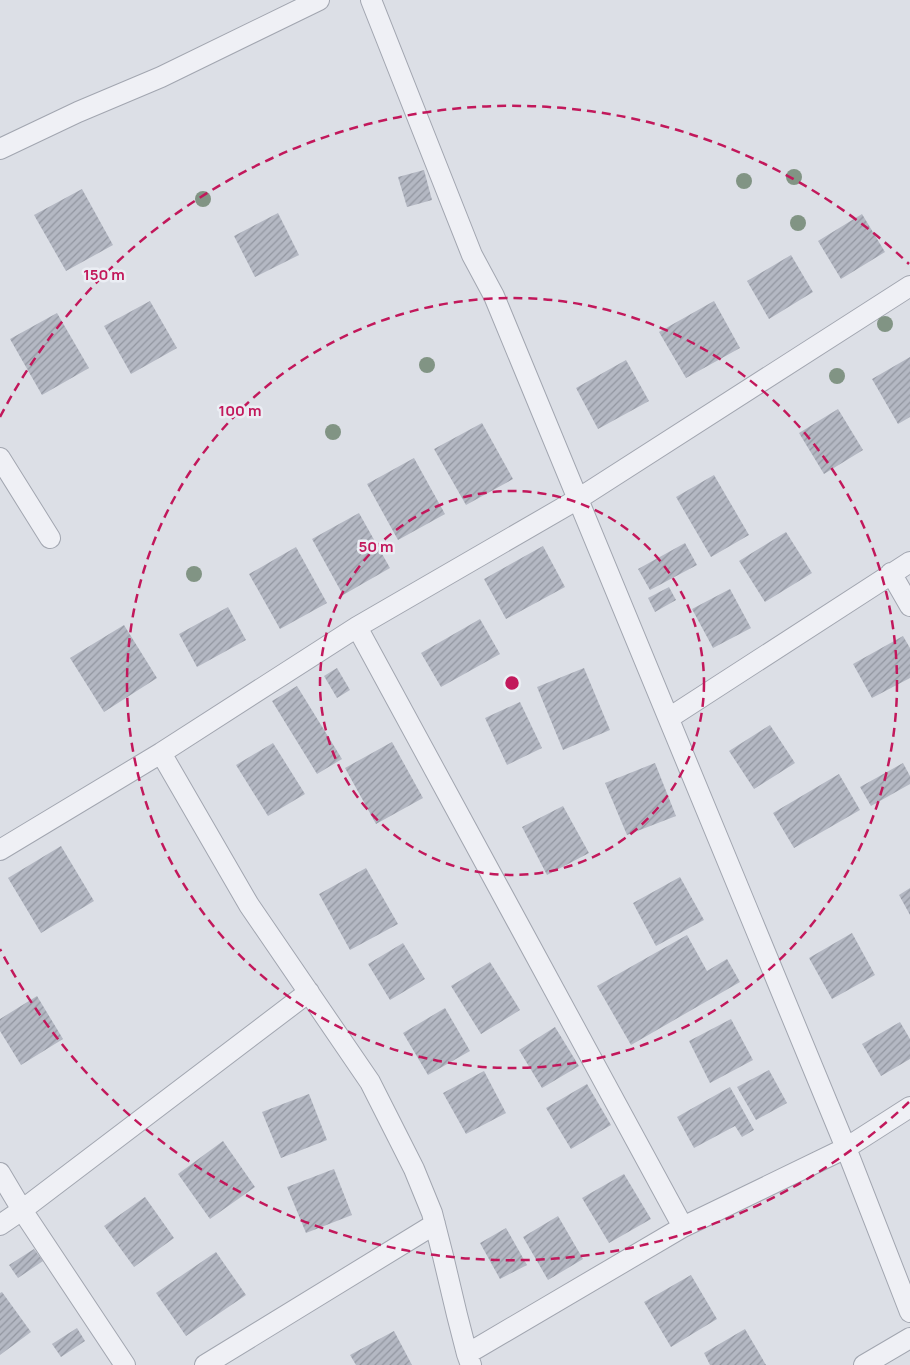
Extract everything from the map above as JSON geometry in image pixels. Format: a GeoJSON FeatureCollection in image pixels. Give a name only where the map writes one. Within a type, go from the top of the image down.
{"type":"FeatureCollection","features":[{"type":"Feature","properties":{"kind":"street"},"geometry":{"type":"LineString","coordinates":[[0,149],[78,112],[161,77],[319,0]]}},
{"type":"Feature","properties":{"kind":"street"},"geometry":{"type":"LineString","coordinates":[[371,0],[472,255],[494,296],[669,718],[846,1148],[910,1312]]}},
{"type":"Feature","properties":{"kind":"street"},"geometry":{"type":"LineString","coordinates":[[0,850],[161,753],[356,628],[578,499],[910,286]]}},
{"type":"Feature","properties":{"kind":"street"},"geometry":{"type":"LineString","coordinates":[[0,458],[50,538]]}},
{"type":"Feature","properties":{"kind":"street"},"geometry":{"type":"LineString","coordinates":[[669,718],[910,562]]}},
{"type":"Feature","properties":{"kind":"street"},"geometry":{"type":"LineString","coordinates":[[892,573],[910,606]]}},
{"type":"Feature","properties":{"kind":"street"},"geometry":{"type":"LineString","coordinates":[[356,628],[683,1227]]}},
{"type":"Feature","properties":{"kind":"street"},"geometry":{"type":"LineString","coordinates":[[161,753],[250,906],[370,1082],[414,1169],[432,1213],[469,1360],[683,1227],[846,1148],[910,1107]]}},
{"type":"Feature","properties":{"kind":"street"},"geometry":{"type":"LineString","coordinates":[[0,1225],[308,992]]}},
{"type":"Feature","properties":{"kind":"street"},"geometry":{"type":"LineString","coordinates":[[0,1173],[22,1210],[125,1365]]}},
{"type":"Feature","properties":{"kind":"street"},"geometry":{"type":"LineString","coordinates":[[205,1365],[434,1224]]}},
{"type":"Feature","properties":{"kind":"street"},"geometry":{"type":"LineString","coordinates":[[864,1365],[910,1338]]}},
{"type":"Feature","properties":{"kind":"building"},"geometry":{"type":"Polygon","coordinates":[[[424,170],[432,200],[407,207],[398,177],[424,170]]]}},
{"type":"Feature","properties":{"kind":"building"},"geometry":{"type":"Polygon","coordinates":[[[82,189],[113,245],[66,271],[34,215],[82,189]]]}},
{"type":"Feature","properties":{"kind":"building"},"geometry":{"type":"Polygon","coordinates":[[[278,213],[299,255],[255,277],[234,236],[278,213]]]}},
{"type":"Feature","properties":{"kind":"building"},"geometry":{"type":"Polygon","coordinates":[[[862,214],[885,252],[841,279],[818,241],[862,214]]]}},
{"type":"Feature","properties":{"kind":"building"},"geometry":{"type":"Polygon","coordinates":[[[791,255],[813,292],[769,319],[747,281],[791,255]]]}},
{"type":"Feature","properties":{"kind":"building"},"geometry":{"type":"Polygon","coordinates":[[[150,301],[177,348],[131,374],[104,326],[150,301]]]}},
{"type":"Feature","properties":{"kind":"building"},"geometry":{"type":"Polygon","coordinates":[[[714,301],[740,348],[686,378],[659,332],[714,301]]]}},
{"type":"Feature","properties":{"kind":"building"},"geometry":{"type":"Polygon","coordinates":[[[57,313],[89,368],[42,395],[10,339],[57,313]]]}},
{"type":"Feature","properties":{"kind":"building"},"geometry":{"type":"Polygon","coordinates":[[[910,357],[910,417],[898,424],[872,379],[910,357]]]}},
{"type":"Feature","properties":{"kind":"building"},"geometry":{"type":"Polygon","coordinates":[[[626,360],[649,401],[598,429],[576,388],[626,360]]]}},
{"type":"Feature","properties":{"kind":"building"},"geometry":{"type":"Polygon","coordinates":[[[838,409],[863,450],[824,474],[799,433],[838,409]]]}},
{"type":"Feature","properties":{"kind":"building"},"geometry":{"type":"Polygon","coordinates":[[[482,423],[513,479],[466,505],[434,449],[482,423]]]}},
{"type":"Feature","properties":{"kind":"building"},"geometry":{"type":"Polygon","coordinates":[[[414,458],[445,514],[398,540],[367,484],[414,458]]]}},
{"type":"Feature","properties":{"kind":"building"},"geometry":{"type":"Polygon","coordinates":[[[714,475],[749,535],[711,557],[676,497],[714,475]]]}},
{"type":"Feature","properties":{"kind":"building"},"geometry":{"type":"Polygon","coordinates":[[[359,513],[390,568],[343,595],[312,539],[359,513]]]}},
{"type":"Feature","properties":{"kind":"building"},"geometry":{"type":"Polygon","coordinates":[[[786,532],[812,573],[765,602],[739,561],[786,532]]]}},
{"type":"Feature","properties":{"kind":"building"},"geometry":{"type":"Polygon","coordinates":[[[685,543],[697,565],[650,590],[638,569],[685,543]]]}},
{"type":"Feature","properties":{"kind":"building"},"geometry":{"type":"Polygon","coordinates":[[[543,546],[565,587],[506,619],[484,579],[543,546]]]}},
{"type":"Feature","properties":{"kind":"building"},"geometry":{"type":"Polygon","coordinates":[[[296,547],[327,603],[280,629],[249,574],[296,547]]]}},
{"type":"Feature","properties":{"kind":"building"},"geometry":{"type":"Polygon","coordinates":[[[669,587],[676,600],[655,612],[648,598],[669,587]]]}},
{"type":"Feature","properties":{"kind":"building"},"geometry":{"type":"Polygon","coordinates":[[[730,589],[751,628],[713,648],[692,609],[730,589]]]}},
{"type":"Feature","properties":{"kind":"building"},"geometry":{"type":"Polygon","coordinates":[[[228,607],[246,640],[197,667],[179,634],[228,607]]]}},
{"type":"Feature","properties":{"kind":"building"},"geometry":{"type":"Polygon","coordinates":[[[480,619],[500,654],[441,687],[421,653],[480,619]]]}},
{"type":"Feature","properties":{"kind":"building"},"geometry":{"type":"Polygon","coordinates":[[[124,625],[157,678],[104,712],[70,658],[124,625]]]}},
{"type":"Feature","properties":{"kind":"building"},"geometry":{"type":"Polygon","coordinates":[[[903,636],[910,648],[910,678],[872,698],[853,664],[903,636]]]}},
{"type":"Feature","properties":{"kind":"building"},"geometry":{"type":"Polygon","coordinates":[[[337,668],[350,690],[337,698],[324,676],[337,668]]]}},
{"type":"Feature","properties":{"kind":"building"},"geometry":{"type":"Polygon","coordinates":[[[584,668],[610,730],[563,750],[537,687],[584,668]]]}},
{"type":"Feature","properties":{"kind":"building"},"geometry":{"type":"Polygon","coordinates":[[[297,686],[342,759],[317,774],[272,701],[297,686]]]}},
{"type":"Feature","properties":{"kind":"building"},"geometry":{"type":"Polygon","coordinates":[[[520,702],[542,748],[507,765],[485,718],[520,702]]]}},
{"type":"Feature","properties":{"kind":"building"},"geometry":{"type":"Polygon","coordinates":[[[770,725],[795,763],[754,789],[729,751],[770,725]]]}},
{"type":"Feature","properties":{"kind":"building"},"geometry":{"type":"Polygon","coordinates":[[[392,742],[423,798],[376,824],[345,768],[392,742]]]}},
{"type":"Feature","properties":{"kind":"building"},"geometry":{"type":"Polygon","coordinates":[[[273,743],[305,794],[268,816],[236,765],[273,743]]]}},
{"type":"Feature","properties":{"kind":"building"},"geometry":{"type":"Polygon","coordinates":[[[655,763],[676,816],[627,835],[605,783],[655,763]]]}},
{"type":"Feature","properties":{"kind":"building"},"geometry":{"type":"Polygon","coordinates":[[[903,763],[910,776],[910,784],[871,806],[860,787],[903,763]]]}},
{"type":"Feature","properties":{"kind":"building"},"geometry":{"type":"Polygon","coordinates":[[[839,774],[860,810],[794,848],[773,813],[839,774]]]}},
{"type":"Feature","properties":{"kind":"building"},"geometry":{"type":"Polygon","coordinates":[[[563,806],[589,853],[547,875],[522,827],[563,806]]]}},
{"type":"Feature","properties":{"kind":"building"},"geometry":{"type":"Polygon","coordinates":[[[61,846],[94,901],[41,933],[8,878],[61,846]]]}},
{"type":"Feature","properties":{"kind":"building"},"geometry":{"type":"Polygon","coordinates":[[[366,868],[398,924],[350,950],[319,894],[366,868]]]}},
{"type":"Feature","properties":{"kind":"building"},"geometry":{"type":"Polygon","coordinates":[[[680,877],[704,920],[656,946],[633,903],[680,877]]]}},
{"type":"Feature","properties":{"kind":"building"},"geometry":{"type":"Polygon","coordinates":[[[910,888],[910,915],[899,895],[910,888]]]}},
{"type":"Feature","properties":{"kind":"building"},"geometry":{"type":"Polygon","coordinates":[[[852,933],[875,975],[832,999],[809,958],[852,933]]]}},
{"type":"Feature","properties":{"kind":"building"},"geometry":{"type":"Polygon","coordinates":[[[687,935],[707,971],[727,959],[740,982],[631,1045],[597,986],[687,935]]]}},
{"type":"Feature","properties":{"kind":"building"},"geometry":{"type":"Polygon","coordinates":[[[403,943],[425,979],[390,1000],[368,964],[403,943]]]}},
{"type":"Feature","properties":{"kind":"building"},"geometry":{"type":"Polygon","coordinates":[[[490,962],[520,1010],[481,1034],[451,986],[490,962]]]}},
{"type":"Feature","properties":{"kind":"building"},"geometry":{"type":"Polygon","coordinates":[[[37,996],[63,1039],[21,1065],[0,1031],[0,1019],[37,996]]]}},
{"type":"Feature","properties":{"kind":"building"},"geometry":{"type":"Polygon","coordinates":[[[445,1008],[470,1051],[428,1075],[403,1033],[445,1008]]]}},
{"type":"Feature","properties":{"kind":"building"},"geometry":{"type":"Polygon","coordinates":[[[731,1019],[753,1060],[710,1083],[689,1041],[731,1019]]]}},
{"type":"Feature","properties":{"kind":"building"},"geometry":{"type":"Polygon","coordinates":[[[900,1022],[910,1039],[910,1059],[881,1076],[862,1044],[900,1022]]]}},
{"type":"Feature","properties":{"kind":"building"},"geometry":{"type":"Polygon","coordinates":[[[555,1027],[579,1066],[542,1088],[519,1050],[555,1027]]]}},
{"type":"Feature","properties":{"kind":"building"},"geometry":{"type":"Polygon","coordinates":[[[769,1070],[787,1103],[756,1120],[737,1087],[769,1070]]]}},
{"type":"Feature","properties":{"kind":"building"},"geometry":{"type":"Polygon","coordinates":[[[484,1071],[506,1113],[466,1134],[443,1093],[484,1071]]]}},
{"type":"Feature","properties":{"kind":"building"},"geometry":{"type":"Polygon","coordinates":[[[587,1084],[611,1125],[571,1149],[546,1108],[587,1084]]]}},
{"type":"Feature","properties":{"kind":"building"},"geometry":{"type":"Polygon","coordinates":[[[730,1087],[754,1130],[742,1137],[735,1126],[694,1148],[677,1117],[730,1087]]]}},
{"type":"Feature","properties":{"kind":"building"},"geometry":{"type":"Polygon","coordinates":[[[309,1094],[327,1140],[281,1158],[262,1112],[309,1094]]]}},
{"type":"Feature","properties":{"kind":"building"},"geometry":{"type":"Polygon","coordinates":[[[223,1141],[255,1187],[210,1219],[178,1174],[223,1141]]]}},
{"type":"Feature","properties":{"kind":"building"},"geometry":{"type":"Polygon","coordinates":[[[334,1169],[352,1215],[306,1233],[287,1187],[334,1169]]]}},
{"type":"Feature","properties":{"kind":"building"},"geometry":{"type":"Polygon","coordinates":[[[624,1174],[651,1219],[609,1243],[582,1198],[624,1174]]]}},
{"type":"Feature","properties":{"kind":"building"},"geometry":{"type":"Polygon","coordinates":[[[145,1197],[174,1238],[134,1267],[104,1226],[145,1197]]]}},
{"type":"Feature","properties":{"kind":"building"},"geometry":{"type":"Polygon","coordinates":[[[558,1216],[583,1259],[548,1280],[523,1237],[558,1216]]]}},
{"type":"Feature","properties":{"kind":"building"},"geometry":{"type":"Polygon","coordinates":[[[506,1228],[527,1265],[500,1279],[480,1243],[506,1228]]]}},
{"type":"Feature","properties":{"kind":"building"},"geometry":{"type":"Polygon","coordinates":[[[34,1249],[43,1261],[18,1278],[9,1265],[34,1249]]]}},
{"type":"Feature","properties":{"kind":"building"},"geometry":{"type":"Polygon","coordinates":[[[216,1252],[246,1295],[186,1336],[156,1293],[216,1252]]]}},
{"type":"Feature","properties":{"kind":"building"},"geometry":{"type":"Polygon","coordinates":[[[691,1275],[717,1319],[671,1347],[644,1302],[691,1275]]]}},
{"type":"Feature","properties":{"kind":"building"},"geometry":{"type":"Polygon","coordinates":[[[2,1292],[31,1332],[0,1355],[0,1293],[2,1292]]]}},
{"type":"Feature","properties":{"kind":"building"},"geometry":{"type":"Polygon","coordinates":[[[77,1328],[85,1341],[61,1357],[52,1344],[77,1328]]]}},
{"type":"Feature","properties":{"kind":"building"},"geometry":{"type":"Polygon","coordinates":[[[745,1329],[766,1365],[710,1365],[704,1353],[745,1329]]]}},
{"type":"Feature","properties":{"kind":"building"},"geometry":{"type":"Polygon","coordinates":[[[394,1331],[412,1365],[356,1365],[350,1355],[394,1331]]]}}]}
